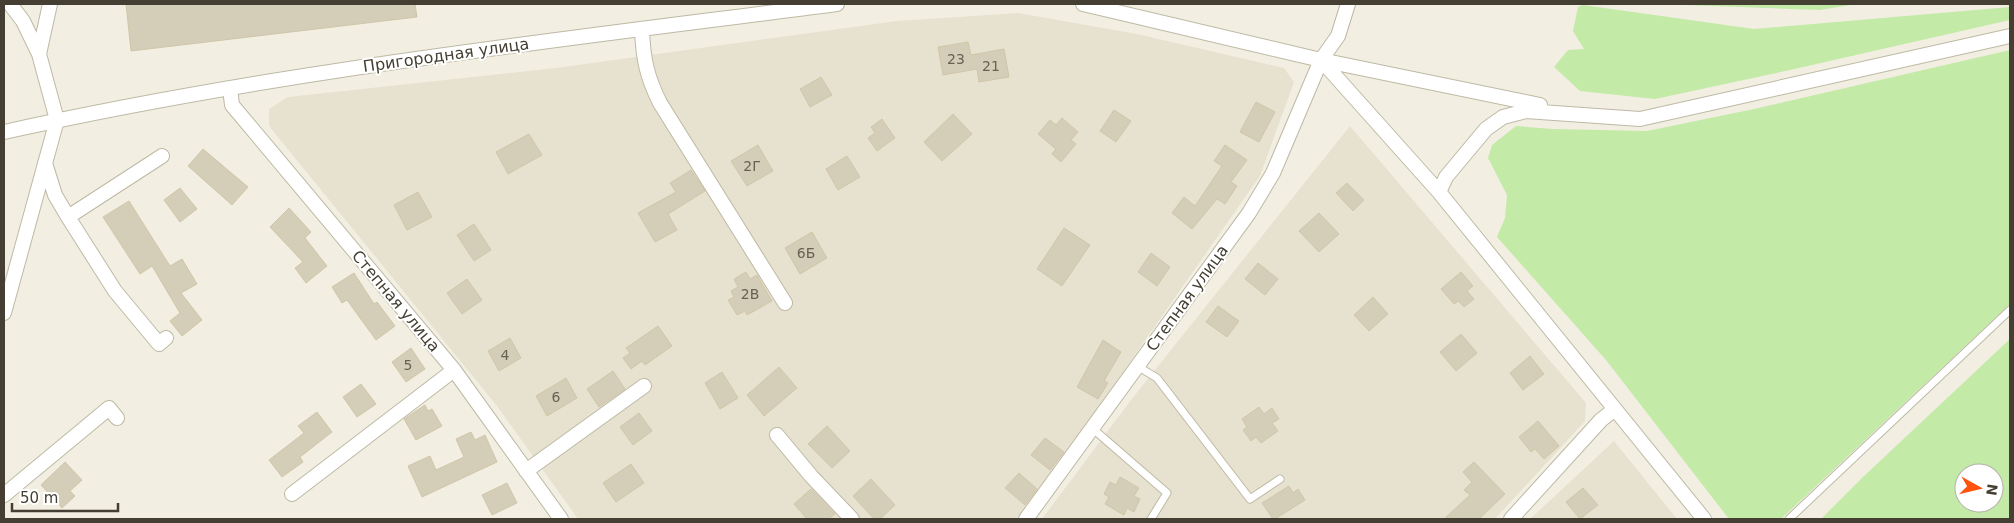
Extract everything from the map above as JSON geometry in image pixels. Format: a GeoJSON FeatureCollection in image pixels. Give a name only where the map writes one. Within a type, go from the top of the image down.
{"type":"FeatureCollection","features":[{"type":"Feature","properties":{"kind":"street"},"geometry":{"type":"LineString","coordinates":[[4,313],[56,120],[39,54],[23,22],[10,4]]}},
{"type":"Feature","properties":{"kind":"street"},"geometry":{"type":"LineString","coordinates":[[39,54],[50,4]]}},
{"type":"Feature","properties":{"kind":"street","name":"Пригородная улица"},"geometry":{"type":"LineString","coordinates":[[4,132],[56,120],[230,88],[420,58],[837,4]]}},
{"type":"Feature","properties":{"kind":"street"},"geometry":{"type":"LineString","coordinates":[[1083,4],[1321,60],[1588,114]]}},
{"type":"Feature","properties":{"kind":"street","name":"Степная улица"},"geometry":{"type":"LineString","coordinates":[[1026,519],[1249,213],[1273,173],[1321,60],[1338,36],[1348,4]]}},
{"type":"Feature","properties":{"kind":"street"},"geometry":{"type":"LineString","coordinates":[[4,12],[23,22]]}},
{"type":"Feature","properties":{"kind":"street"},"geometry":{"type":"LineString","coordinates":[[642,29],[642,53],[648,80],[660,104],[785,303]]}},
{"type":"Feature","properties":{"kind":"street"},"geometry":{"type":"LineString","coordinates":[[1439,192],[1446,177],[1486,129],[1503,117],[1526,111],[1640,119],[2010,36]]}},
{"type":"Feature","properties":{"kind":"street"},"geometry":{"type":"LineString","coordinates":[[1321,60],[1439,192],[1704,519]]}},
{"type":"Feature","properties":{"kind":"street","name":"Степная улица"},"geometry":{"type":"LineString","coordinates":[[230,88],[232,105],[454,370],[561,519]]}},
{"type":"Feature","properties":{"kind":"street"},"geometry":{"type":"LineString","coordinates":[[68,217],[162,156]]}},
{"type":"Feature","properties":{"kind":"street"},"geometry":{"type":"LineString","coordinates":[[45,162],[55,195],[115,291],[159,344],[166,338]]}},
{"type":"Feature","properties":{"kind":"street"},"geometry":{"type":"LineString","coordinates":[[292,494],[454,370]]}},
{"type":"Feature","properties":{"kind":"street"},"geometry":{"type":"LineString","coordinates":[[526,471],[644,386]]}},
{"type":"Feature","properties":{"kind":"street"},"geometry":{"type":"LineString","coordinates":[[4,495],[109,408],[117,418]]}},
{"type":"Feature","properties":{"kind":"street"},"geometry":{"type":"LineString","coordinates":[[1511,519],[1601,420],[1615,409]]}},
{"type":"Feature","properties":{"kind":"street"},"geometry":{"type":"LineString","coordinates":[[777,435],[812,477],[852,519]]}},
{"type":"Feature","properties":{"kind":"lane"},"geometry":{"type":"LineString","coordinates":[[1789,519],[2010,310]]}},
{"type":"Feature","properties":{"kind":"lane"},"geometry":{"type":"LineString","coordinates":[[1137,366],[1157,378],[1250,499],[1280,479]]}},
{"type":"Feature","properties":{"kind":"lane"},"geometry":{"type":"LineString","coordinates":[[1092,428],[1167,493],[1152,519]]}},
{"type":"Feature","properties":{"kind":"shaded area"},"geometry":{"type":"Polygon","coordinates":[[[1018,13],[1137,34],[1284,68],[1294,82],[1260,176],[1046,482],[1017,519],[578,519],[497,406],[269,126],[269,109],[288,97],[556,68],[897,21],[1018,13]]]}},
{"type":"Feature","properties":{"kind":"shaded area"},"geometry":{"type":"Polygon","coordinates":[[[1350,126],[1586,403],[1585,421],[1495,519],[1042,519],[1131,400],[1350,126]]]}},
{"type":"Feature","properties":{"kind":"shaded area"},"geometry":{"type":"Polygon","coordinates":[[[1614,441],[1677,519],[1530,519],[1614,441]]]}},
{"type":"Feature","properties":{"kind":"green space"},"geometry":{"type":"Polygon","coordinates":[[[1658,4],[1857,4],[1820,10],[1658,4]]]}},
{"type":"Feature","properties":{"kind":"green space"},"geometry":{"type":"Polygon","coordinates":[[[1583,5],[1754,29],[2010,7],[2010,20],[1655,99],[1580,91],[1554,67],[1568,50],[1584,49],[1573,31],[1578,7],[1583,5]]]}},
{"type":"Feature","properties":{"kind":"green space"},"geometry":{"type":"Polygon","coordinates":[[[2010,50],[2010,304],[1781,519],[1729,519],[1606,360],[1497,237],[1505,218],[1507,195],[1488,158],[1492,145],[1516,126],[1553,129],[1647,131],[1754,109],[2010,50]]]}},
{"type":"Feature","properties":{"kind":"green space"},"geometry":{"type":"Polygon","coordinates":[[[2010,339],[2010,519],[1821,519],[1863,477],[2010,339]]]}},
{"type":"Feature","properties":{"kind":"building"},"geometry":{"type":"Polygon","coordinates":[[[126,4],[415,4],[417,17],[131,51],[126,4]]]}},
{"type":"Feature","properties":{"kind":"building"},"geometry":{"type":"Polygon","coordinates":[[[968,42],[971,55],[1004,49],[1009,77],[979,82],[977,69],[943,75],[938,47],[968,42]]]}},
{"type":"Feature","properties":{"kind":"building"},"geometry":{"type":"Polygon","coordinates":[[[821,77],[832,95],[810,107],[800,89],[821,77]]]}},
{"type":"Feature","properties":{"kind":"building"},"geometry":{"type":"Polygon","coordinates":[[[1256,102],[1275,112],[1259,142],[1240,132],[1256,102]]]}},
{"type":"Feature","properties":{"kind":"building"},"geometry":{"type":"Polygon","coordinates":[[[1114,110],[1131,121],[1116,142],[1100,131],[1114,110]]]}},
{"type":"Feature","properties":{"kind":"building"},"geometry":{"type":"Polygon","coordinates":[[[953,114],[972,134],[942,161],[924,142],[953,114]]]}},
{"type":"Feature","properties":{"kind":"building"},"geometry":{"type":"Polygon","coordinates":[[[1062,118],[1078,132],[1071,140],[1076,144],[1061,162],[1052,154],[1056,149],[1038,134],[1050,120],[1056,125],[1062,118]]]}},
{"type":"Feature","properties":{"kind":"building"},"geometry":{"type":"Polygon","coordinates":[[[882,119],[895,138],[877,151],[868,138],[875,133],[871,127],[882,119]]]}},
{"type":"Feature","properties":{"kind":"building"},"geometry":{"type":"Polygon","coordinates":[[[529,134],[542,155],[508,174],[496,152],[529,134]]]}},
{"type":"Feature","properties":{"kind":"building"},"geometry":{"type":"Polygon","coordinates":[[[758,145],[773,171],[747,186],[731,161],[758,145]]]}},
{"type":"Feature","properties":{"kind":"building"},"geometry":{"type":"Polygon","coordinates":[[[1225,145],[1247,160],[1231,182],[1237,186],[1225,204],[1217,199],[1192,229],[1172,213],[1184,197],[1195,206],[1222,166],[1214,161],[1225,145]]]}},
{"type":"Feature","properties":{"kind":"building"},"geometry":{"type":"Polygon","coordinates":[[[203,149],[248,187],[232,205],[188,166],[203,149]]]}},
{"type":"Feature","properties":{"kind":"building"},"geometry":{"type":"Polygon","coordinates":[[[847,156],[860,177],[838,190],[826,169],[847,156]]]}},
{"type":"Feature","properties":{"kind":"building"},"geometry":{"type":"Polygon","coordinates":[[[691,170],[705,191],[668,214],[677,230],[655,242],[638,213],[676,192],[670,183],[691,170]]]}},
{"type":"Feature","properties":{"kind":"building"},"geometry":{"type":"Polygon","coordinates":[[[1347,183],[1364,200],[1353,211],[1336,193],[1347,183]]]}},
{"type":"Feature","properties":{"kind":"building"},"geometry":{"type":"Polygon","coordinates":[[[180,188],[197,209],[180,222],[164,200],[180,188]]]}},
{"type":"Feature","properties":{"kind":"building"},"geometry":{"type":"Polygon","coordinates":[[[418,192],[432,217],[407,230],[394,205],[418,192]]]}},
{"type":"Feature","properties":{"kind":"building"},"geometry":{"type":"Polygon","coordinates":[[[129,201],[170,266],[182,259],[197,284],[181,293],[202,320],[182,336],[170,321],[180,313],[152,266],[140,274],[103,217],[129,201]]]}},
{"type":"Feature","properties":{"kind":"building"},"geometry":{"type":"Polygon","coordinates":[[[289,208],[311,232],[305,238],[327,266],[306,283],[295,268],[303,262],[270,227],[289,208]]]}},
{"type":"Feature","properties":{"kind":"building"},"geometry":{"type":"Polygon","coordinates":[[[1319,213],[1339,234],[1319,252],[1299,231],[1319,213]]]}},
{"type":"Feature","properties":{"kind":"building"},"geometry":{"type":"Polygon","coordinates":[[[474,224],[491,250],[474,261],[457,235],[474,224]]]}},
{"type":"Feature","properties":{"kind":"building"},"geometry":{"type":"Polygon","coordinates":[[[1064,228],[1090,245],[1062,286],[1037,269],[1064,228]]]}},
{"type":"Feature","properties":{"kind":"building"},"geometry":{"type":"Polygon","coordinates":[[[812,232],[827,258],[800,274],[785,248],[812,232]]]}},
{"type":"Feature","properties":{"kind":"building"},"geometry":{"type":"Polygon","coordinates":[[[1151,253],[1170,267],[1157,286],[1138,272],[1151,253]]]}},
{"type":"Feature","properties":{"kind":"building"},"geometry":{"type":"Polygon","coordinates":[[[1258,263],[1278,279],[1265,295],[1245,279],[1258,263]]]}},
{"type":"Feature","properties":{"kind":"building"},"geometry":{"type":"Polygon","coordinates":[[[746,272],[750,279],[757,275],[772,301],[747,315],[745,311],[737,315],[728,300],[734,297],[731,291],[738,287],[734,279],[746,272]]]}},
{"type":"Feature","properties":{"kind":"building"},"geometry":{"type":"Polygon","coordinates":[[[1461,272],[1473,286],[1467,291],[1474,299],[1464,307],[1458,301],[1454,304],[1441,289],[1461,272]]]}},
{"type":"Feature","properties":{"kind":"building"},"geometry":{"type":"Polygon","coordinates":[[[354,273],[374,304],[377,302],[395,326],[376,340],[347,300],[342,303],[332,287],[354,273]]]}},
{"type":"Feature","properties":{"kind":"building"},"geometry":{"type":"Polygon","coordinates":[[[467,279],[482,300],[462,314],[447,293],[467,279]]]}},
{"type":"Feature","properties":{"kind":"building"},"geometry":{"type":"Polygon","coordinates":[[[1373,297],[1388,314],[1369,331],[1354,315],[1373,297]]]}},
{"type":"Feature","properties":{"kind":"building"},"geometry":{"type":"Polygon","coordinates":[[[1218,306],[1239,321],[1227,337],[1206,322],[1218,306]]]}},
{"type":"Feature","properties":{"kind":"building"},"geometry":{"type":"Polygon","coordinates":[[[658,326],[672,346],[645,365],[642,361],[631,369],[623,358],[630,353],[626,348],[658,326]]]}},
{"type":"Feature","properties":{"kind":"building"},"geometry":{"type":"Polygon","coordinates":[[[1461,334],[1477,353],[1456,371],[1440,352],[1461,334]]]}},
{"type":"Feature","properties":{"kind":"building"},"geometry":{"type":"Polygon","coordinates":[[[510,338],[521,358],[499,371],[488,351],[510,338]]]}},
{"type":"Feature","properties":{"kind":"building"},"geometry":{"type":"Polygon","coordinates":[[[1103,340],[1121,352],[1104,381],[1108,383],[1098,399],[1077,387],[1103,340]]]}},
{"type":"Feature","properties":{"kind":"building"},"geometry":{"type":"Polygon","coordinates":[[[411,348],[425,369],[406,382],[392,362],[411,348]]]}},
{"type":"Feature","properties":{"kind":"building"},"geometry":{"type":"Polygon","coordinates":[[[1530,356],[1544,374],[1523,390],[1510,373],[1530,356]]]}},
{"type":"Feature","properties":{"kind":"building"},"geometry":{"type":"Polygon","coordinates":[[[779,367],[797,388],[764,416],[747,395],[779,367]]]}},
{"type":"Feature","properties":{"kind":"building"},"geometry":{"type":"Polygon","coordinates":[[[613,371],[625,389],[599,407],[587,389],[613,371]]]}},
{"type":"Feature","properties":{"kind":"building"},"geometry":{"type":"Polygon","coordinates":[[[722,372],[738,398],[720,409],[705,383],[722,372]]]}},
{"type":"Feature","properties":{"kind":"building"},"geometry":{"type":"Polygon","coordinates":[[[566,378],[577,398],[547,416],[536,396],[566,378]]]}},
{"type":"Feature","properties":{"kind":"building"},"geometry":{"type":"Polygon","coordinates":[[[361,384],[376,404],[357,417],[343,397],[361,384]]]}},
{"type":"Feature","properties":{"kind":"building"},"geometry":{"type":"Polygon","coordinates":[[[425,405],[428,411],[432,409],[442,426],[416,440],[404,419],[425,405]]]}},
{"type":"Feature","properties":{"kind":"building"},"geometry":{"type":"Polygon","coordinates":[[[1259,407],[1264,414],[1272,408],[1279,419],[1272,423],[1278,431],[1261,443],[1256,437],[1251,441],[1243,430],[1247,427],[1242,419],[1259,407]]]}},
{"type":"Feature","properties":{"kind":"building"},"geometry":{"type":"Polygon","coordinates":[[[317,412],[332,432],[300,457],[303,462],[282,477],[269,460],[304,433],[298,426],[317,412]]]}},
{"type":"Feature","properties":{"kind":"building"},"geometry":{"type":"Polygon","coordinates":[[[639,413],[652,431],[633,445],[620,427],[639,413]]]}},
{"type":"Feature","properties":{"kind":"building"},"geometry":{"type":"Polygon","coordinates":[[[1538,421],[1559,446],[1544,459],[1535,449],[1531,452],[1519,437],[1538,421]]]}},
{"type":"Feature","properties":{"kind":"building"},"geometry":{"type":"Polygon","coordinates":[[[827,426],[850,451],[832,468],[808,444],[827,426]]]}},
{"type":"Feature","properties":{"kind":"building"},"geometry":{"type":"Polygon","coordinates":[[[471,432],[475,440],[485,435],[497,462],[422,497],[408,466],[430,456],[436,470],[464,457],[456,439],[471,432]]]}},
{"type":"Feature","properties":{"kind":"building"},"geometry":{"type":"Polygon","coordinates":[[[1045,438],[1064,452],[1050,470],[1031,455],[1045,438]]]}},
{"type":"Feature","properties":{"kind":"building"},"geometry":{"type":"Polygon","coordinates":[[[65,462],[82,480],[70,491],[75,496],[62,508],[41,485],[65,462]]]}},
{"type":"Feature","properties":{"kind":"building"},"geometry":{"type":"Polygon","coordinates":[[[1474,462],[1505,494],[1479,519],[1444,519],[1470,495],[1464,490],[1472,482],[1463,472],[1474,462]]]}},
{"type":"Feature","properties":{"kind":"building"},"geometry":{"type":"Polygon","coordinates":[[[631,464],[644,483],[616,502],[603,483],[631,464]]]}},
{"type":"Feature","properties":{"kind":"building"},"geometry":{"type":"Polygon","coordinates":[[[1019,473],[1037,489],[1025,505],[1005,488],[1019,473]]]}},
{"type":"Feature","properties":{"kind":"building"},"geometry":{"type":"Polygon","coordinates":[[[1120,477],[1139,488],[1134,496],[1140,499],[1134,512],[1127,508],[1124,515],[1105,504],[1109,497],[1104,494],[1110,482],[1116,485],[1120,477]]]}},
{"type":"Feature","properties":{"kind":"building"},"geometry":{"type":"Polygon","coordinates":[[[871,479],[895,505],[880,519],[874,519],[853,496],[871,479]]]}},
{"type":"Feature","properties":{"kind":"building"},"geometry":{"type":"Polygon","coordinates":[[[507,483],[517,503],[492,515],[482,495],[507,483]]]}},
{"type":"Feature","properties":{"kind":"building"},"geometry":{"type":"Polygon","coordinates":[[[1289,486],[1293,493],[1298,489],[1305,500],[1273,519],[1262,503],[1289,486]]]}},
{"type":"Feature","properties":{"kind":"building"},"geometry":{"type":"Polygon","coordinates":[[[1583,488],[1598,505],[1580,519],[1566,502],[1583,488]]]}},
{"type":"Feature","properties":{"kind":"building"},"geometry":{"type":"Polygon","coordinates":[[[811,489],[835,514],[828,519],[807,519],[794,504],[811,489]]]}}]}
